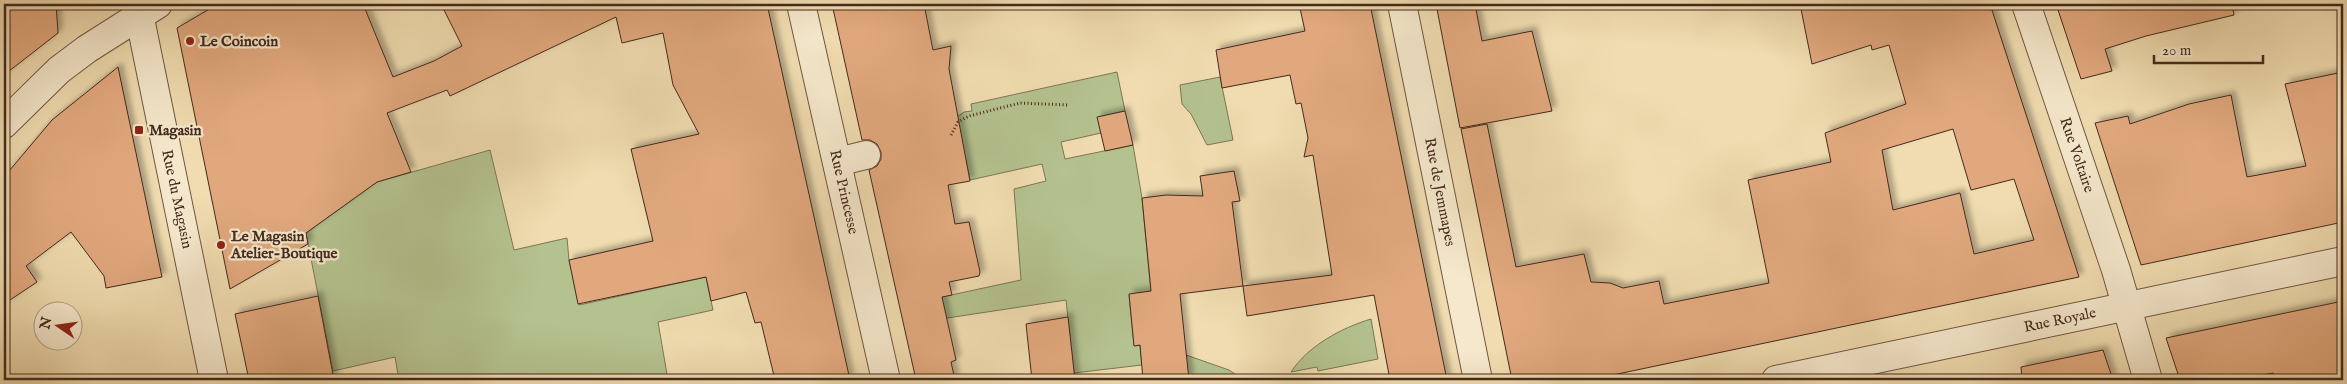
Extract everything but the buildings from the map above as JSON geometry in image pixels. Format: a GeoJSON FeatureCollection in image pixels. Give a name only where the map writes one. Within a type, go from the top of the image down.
{"type":"FeatureCollection","features":[{"type":"Feature","properties":{"kind":"street","name":"Rue Princesse"},"geometry":{"type":"LineString","coordinates":[[801,4],[886,380]]}},
{"type":"Feature","properties":{"kind":"street","name":"Rue de Jemmapes"},"geometry":{"type":"LineString","coordinates":[[1402,4],[1478,380]]}},
{"type":"Feature","properties":{"kind":"street","name":"Rue Voltaire"},"geometry":{"type":"LineString","coordinates":[[2026,4],[2116,270],[2148,380]]}},
{"type":"Feature","properties":{"kind":"street"},"geometry":{"type":"LineString","coordinates":[[4,124],[60,70],[144,8]]}},
{"type":"Feature","properties":{"kind":"street","name":"Rue du Magasin"},"geometry":{"type":"LineString","coordinates":[[144,8],[214,380]]}},
{"type":"Feature","properties":{"kind":"street"},"geometry":{"type":"LineString","coordinates":[[837,162],[866,155]]}},
{"type":"Feature","properties":{"kind":"street","name":"Rue Royale"},"geometry":{"type":"LineString","coordinates":[[1776,380],[2343,261]]}},
{"type":"Feature","properties":{"kind":"path"},"geometry":{"type":"LineString","coordinates":[[951,135],[958,122],[969,116],[1020,103],[1069,105]]}},
{"type":"Feature","properties":{"kind":"green space"},"geometry":{"type":"Polygon","coordinates":[[[1117,72],[1125,111],[1098,117],[1101,133],[1061,142],[1065,159],[1133,145],[1142,198],[1151,291],[1129,295],[1134,345],[1140,345],[1142,365],[1074,373],[1066,300],[941,319],[937,298],[1021,280],[1014,189],[1046,181],[1042,164],[970,180],[957,117],[964,112],[972,111],[971,104],[1117,72]]]}},
{"type":"Feature","properties":{"kind":"green space"},"geometry":{"type":"Polygon","coordinates":[[[1220,77],[1233,140],[1207,145],[1191,114],[1182,104],[1180,85],[1220,77]]]}},
{"type":"Feature","properties":{"kind":"green space"},"geometry":{"type":"Polygon","coordinates":[[[490,150],[514,250],[567,238],[569,260],[579,305],[706,277],[713,310],[658,322],[668,380],[594,380],[593,375],[567,380],[399,380],[395,357],[333,371],[306,233],[377,182],[490,150]]]}},
{"type":"Feature","properties":{"kind":"green space"},"geometry":{"type":"Polygon","coordinates":[[[1371,319],[1378,359],[1318,371],[1317,367],[1291,372],[1306,354],[1326,339],[1348,327],[1371,319]]]}},
{"type":"Feature","properties":{"kind":"green space"},"geometry":{"type":"Polygon","coordinates":[[[1186,355],[1229,370],[1244,380],[1159,380],[1157,358],[1186,355]]]}},
{"type":"Feature","properties":{"kind":"place","name":"Le Coincoin"},"geometry":{"type":"Point","coordinates":[190,41]}},
{"type":"Feature","properties":{"kind":"place","name":"Magasin"},"geometry":{"type":"Point","coordinates":[139,130]}},
{"type":"Feature","properties":{"kind":"place","name":"Le Magasin Atelier-Boutique"},"geometry":{"type":"Point","coordinates":[221,245]}}]}
